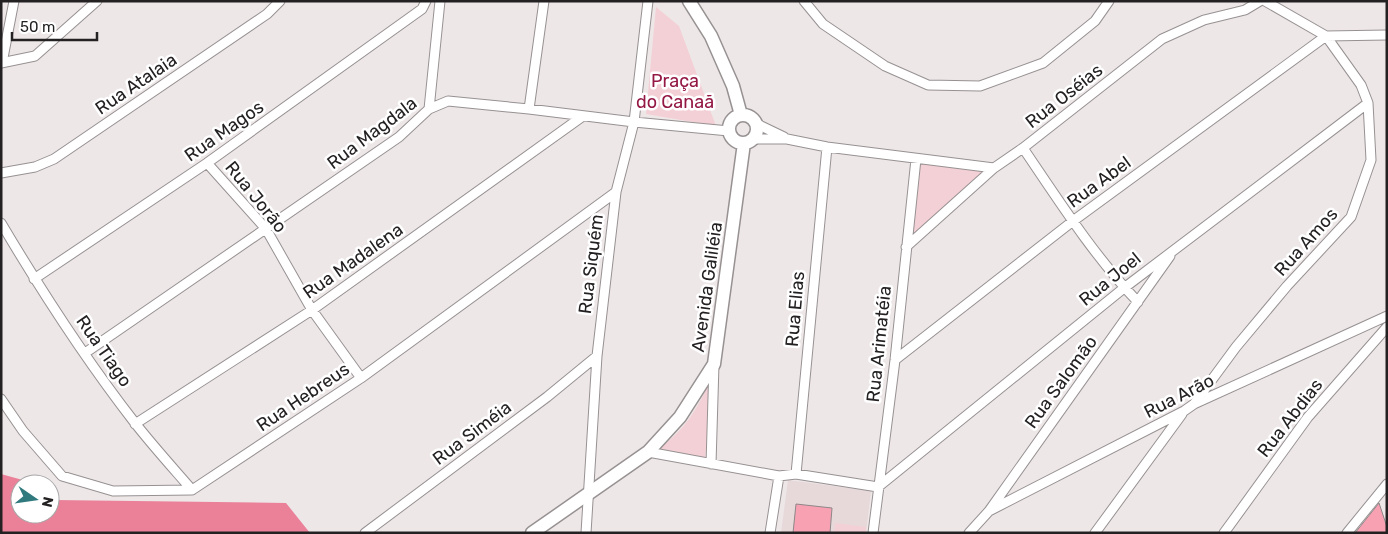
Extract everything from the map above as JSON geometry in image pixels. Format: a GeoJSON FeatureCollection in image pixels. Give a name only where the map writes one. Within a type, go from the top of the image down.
{"type":"FeatureCollection","features":[{"type":"Feature","properties":{"kind":"main road"},"geometry":{"type":"LineString","coordinates":[[689,1],[711,36],[733,86],[741,115]]}},
{"type":"Feature","properties":{"kind":"main road"},"geometry":{"type":"LineString","coordinates":[[741,115],[749,117],[755,123],[756,132],[747,141],[734,140],[729,131],[732,120],[741,115]]}},
{"type":"Feature","properties":{"kind":"main road","name":"Avenida Galiléia"},"geometry":{"type":"LineString","coordinates":[[532,533],[648,452],[680,417],[714,364],[747,141]]}},
{"type":"Feature","properties":{"kind":"street"},"geometry":{"type":"LineString","coordinates":[[14,1],[2,63],[35,56],[97,1]]}},
{"type":"Feature","properties":{"kind":"street","name":"Rua Atalaia"},"geometry":{"type":"LineString","coordinates":[[1,173],[34,167],[54,159],[267,14],[280,1]]}},
{"type":"Feature","properties":{"kind":"street","name":"Rua Magos"},"geometry":{"type":"LineString","coordinates":[[34,279],[207,163],[422,9],[426,1]]}},
{"type":"Feature","properties":{"kind":"street"},"geometry":{"type":"LineString","coordinates":[[429,109],[440,1]]}},
{"type":"Feature","properties":{"kind":"street"},"geometry":{"type":"LineString","coordinates":[[529,109],[544,1]]}},
{"type":"Feature","properties":{"kind":"street","name":"Rua Siquém"},"geometry":{"type":"LineString","coordinates":[[586,533],[597,356],[616,192],[634,122],[648,1]]}},
{"type":"Feature","properties":{"kind":"street"},"geometry":{"type":"LineString","coordinates":[[804,1],[823,24],[885,66],[928,85],[980,86],[1043,63],[1095,21],[1109,1]]}},
{"type":"Feature","properties":{"kind":"street","name":"Rua Oséias"},"geometry":{"type":"LineString","coordinates":[[906,247],[994,168],[1023,148],[1162,39],[1204,20],[1245,10],[1260,1]]}},
{"type":"Feature","properties":{"kind":"street","name":"Rua Amos"},"geometry":{"type":"LineString","coordinates":[[1194,404],[1255,324],[1287,286],[1351,217],[1371,160],[1368,103],[1360,85],[1326,36],[1265,1]]}},
{"type":"Feature","properties":{"kind":"street"},"geometry":{"type":"LineString","coordinates":[[1326,36],[1387,35]]}},
{"type":"Feature","properties":{"kind":"street","name":"Rua Abel"},"geometry":{"type":"LineString","coordinates":[[895,360],[1073,222],[1326,36]]}},
{"type":"Feature","properties":{"kind":"street","name":"Rua Magdala"},"geometry":{"type":"LineString","coordinates":[[85,353],[399,137],[429,109],[448,101],[729,131]]}},
{"type":"Feature","properties":{"kind":"street","name":"Rua Joel"},"geometry":{"type":"LineString","coordinates":[[878,487],[1176,247],[1368,103]]}},
{"type":"Feature","properties":{"kind":"street","name":"Rua Madalena"},"geometry":{"type":"LineString","coordinates":[[135,424],[312,310],[583,116]]}},
{"type":"Feature","properties":{"kind":"street"},"geometry":{"type":"LineString","coordinates":[[755,123],[787,139]]}},
{"type":"Feature","properties":{"kind":"street"},"geometry":{"type":"LineString","coordinates":[[747,141],[787,139],[827,147],[994,168]]}},
{"type":"Feature","properties":{"kind":"street","name":"Rua Elias"},"geometry":{"type":"LineString","coordinates":[[796,474],[827,147]]}},
{"type":"Feature","properties":{"kind":"street"},"geometry":{"type":"LineString","coordinates":[[1023,148],[1073,222],[1124,288],[1138,302]]}},
{"type":"Feature","properties":{"kind":"street","name":"Rua Arimatéia"},"geometry":{"type":"LineString","coordinates":[[873,533],[895,360],[916,158]]}},
{"type":"Feature","properties":{"kind":"street","name":"Rua Jorão"},"geometry":{"type":"LineString","coordinates":[[207,163],[266,229],[312,310],[362,378]]}},
{"type":"Feature","properties":{"kind":"street","name":"Rua Hebreus"},"geometry":{"type":"LineString","coordinates":[[192,490],[362,378],[616,192]]}},
{"type":"Feature","properties":{"kind":"street","name":"Rua Tiago"},"geometry":{"type":"LineString","coordinates":[[1,223],[34,279],[135,424],[192,490]]}},
{"type":"Feature","properties":{"kind":"street","name":"Rua Salomão"},"geometry":{"type":"LineString","coordinates":[[969,533],[989,511],[1176,247]]}},
{"type":"Feature","properties":{"kind":"street","name":"Rua Arão"},"geometry":{"type":"LineString","coordinates":[[989,511],[1184,411],[1194,404],[1387,316]]}},
{"type":"Feature","properties":{"kind":"street","name":"Rua Abdias"},"geometry":{"type":"LineString","coordinates":[[1224,533],[1308,417],[1387,327]]}},
{"type":"Feature","properties":{"kind":"street","name":"Rua Siméia"},"geometry":{"type":"LineString","coordinates":[[365,533],[547,397],[597,356]]}},
{"type":"Feature","properties":{"kind":"street"},"geometry":{"type":"LineString","coordinates":[[711,464],[714,364]]}},
{"type":"Feature","properties":{"kind":"street"},"geometry":{"type":"LineString","coordinates":[[1,399],[23,431],[62,476],[113,491],[192,490]]}},
{"type":"Feature","properties":{"kind":"street"},"geometry":{"type":"LineString","coordinates":[[1095,533],[1184,411]]}},
{"type":"Feature","properties":{"kind":"street"},"geometry":{"type":"LineString","coordinates":[[648,452],[779,476],[796,474],[878,487]]}},
{"type":"Feature","properties":{"kind":"street"},"geometry":{"type":"LineString","coordinates":[[770,533],[779,476]]}},
{"type":"Feature","properties":{"kind":"street"},"geometry":{"type":"LineString","coordinates":[[1347,533],[1387,484]]}},
{"type":"Feature","properties":{"kind":"shaded area"},"geometry":{"type":"Polygon","coordinates":[[[1,474],[10,476],[10,524],[60,524],[60,500],[286,503],[310,533],[1,533],[1,474]]]}},
{"type":"Feature","properties":{"kind":"shaded area"},"geometry":{"type":"Polygon","coordinates":[[[788,480],[871,491],[866,533],[781,533],[788,480]]]}},
{"type":"Feature","properties":{"kind":"green space","name":"Praça do Canaã"},"geometry":{"type":"Polygon","coordinates":[[[656,7],[679,26],[716,126],[646,114],[656,7]]]}},
{"type":"Feature","properties":{"kind":"green space"},"geometry":{"type":"Polygon","coordinates":[[[918,162],[985,171],[910,239],[918,162]]]}},
{"type":"Feature","properties":{"kind":"green space"},"geometry":{"type":"Polygon","coordinates":[[[711,379],[705,461],[656,451],[683,427],[700,401],[711,379]]]}},
{"type":"Feature","properties":{"kind":"green space"},"geometry":{"type":"Polygon","coordinates":[[[835,523],[866,527],[866,533],[834,533],[835,523]]]}},
{"type":"Feature","properties":{"kind":"building"},"geometry":{"type":"Polygon","coordinates":[[[1379,503],[1387,527],[1387,533],[1355,533],[1379,503]]]}},
{"type":"Feature","properties":{"kind":"building"},"geometry":{"type":"Polygon","coordinates":[[[796,504],[832,508],[830,533],[793,533],[796,504]]]}}]}
